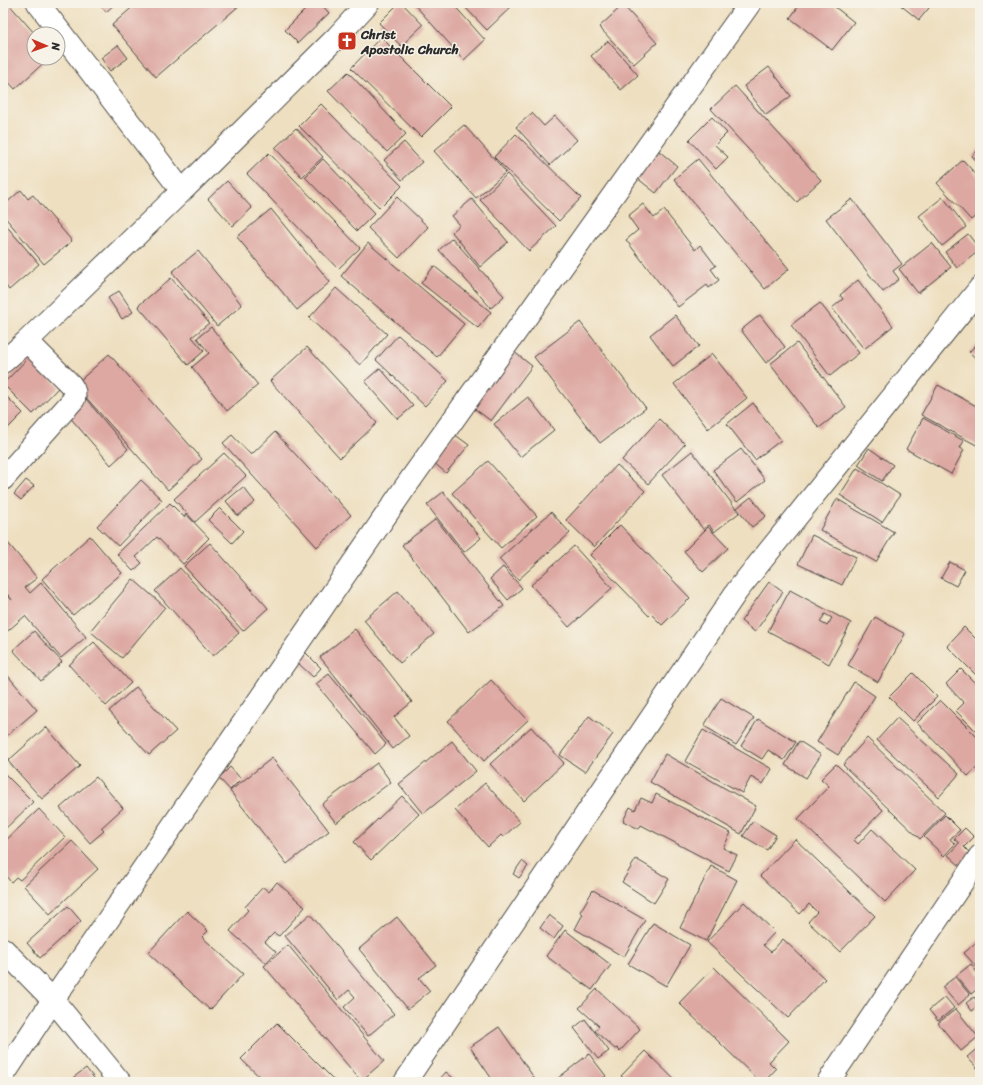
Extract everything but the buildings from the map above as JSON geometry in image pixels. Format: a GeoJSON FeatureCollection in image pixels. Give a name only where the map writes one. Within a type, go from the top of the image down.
{"type":"FeatureCollection","features":[{"type":"Feature","properties":{"kind":"street"},"geometry":{"type":"LineString","coordinates":[[38,3],[182,191]]}},
{"type":"Feature","properties":{"kind":"street"},"geometry":{"type":"LineString","coordinates":[[3,362],[28,341],[182,191],[337,37],[368,3]]}},
{"type":"Feature","properties":{"kind":"street"},"geometry":{"type":"LineString","coordinates":[[3,1076],[53,1000],[410,480],[750,3]]}},
{"type":"Feature","properties":{"kind":"street"},"geometry":{"type":"LineString","coordinates":[[405,1082],[737,591],[980,288]]}},
{"type":"Feature","properties":{"kind":"street"},"geometry":{"type":"LineString","coordinates":[[3,479],[74,399],[75,394],[71,384],[28,341]]}},
{"type":"Feature","properties":{"kind":"street"},"geometry":{"type":"LineString","coordinates":[[828,1082],[980,856]]}},
{"type":"Feature","properties":{"kind":"street"},"geometry":{"type":"LineString","coordinates":[[3,949],[53,1000],[120,1082]]}},
{"type":"Feature","properties":{"kind":"place","name":"Christ Apostolic Church"},"geometry":{"type":"Point","coordinates":[347,41]}}]}
